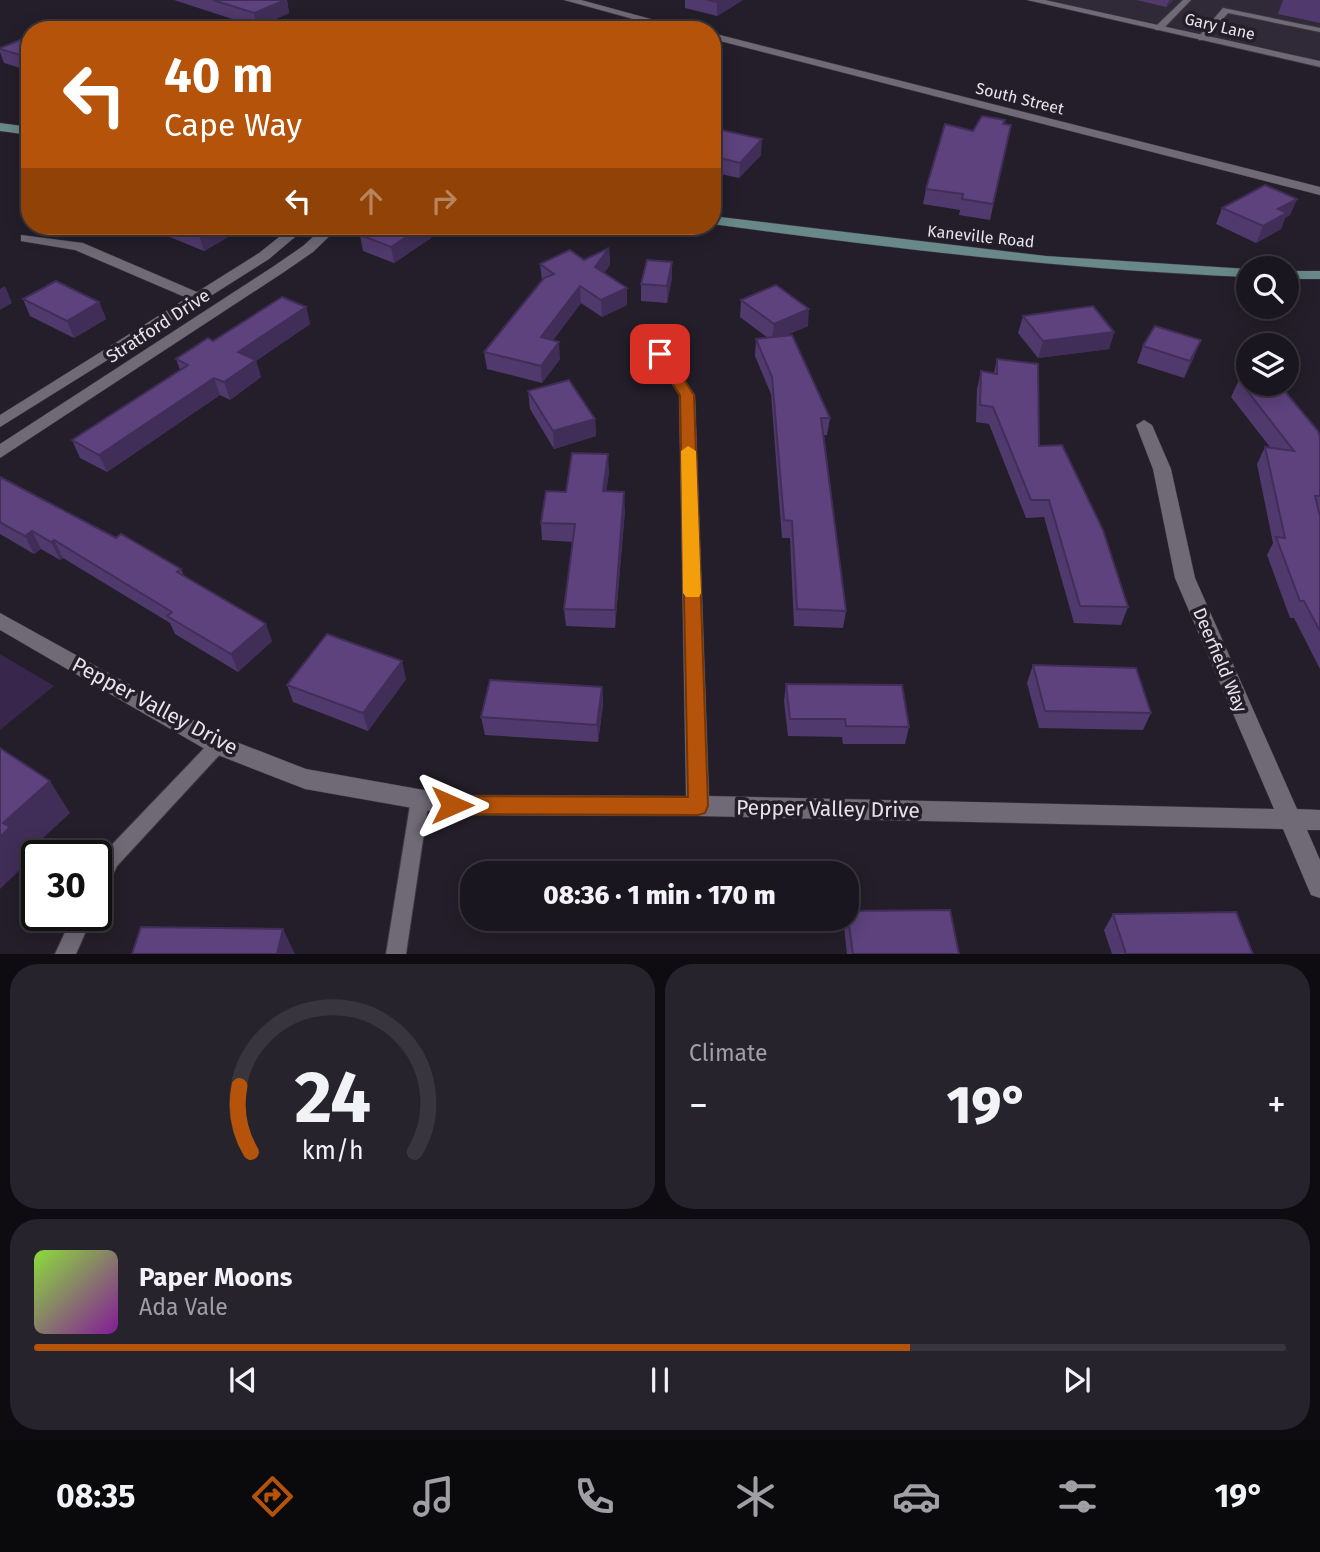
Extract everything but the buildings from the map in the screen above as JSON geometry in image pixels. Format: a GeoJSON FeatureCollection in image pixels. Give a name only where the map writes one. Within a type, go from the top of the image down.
{"type":"FeatureCollection","features":[{"type":"Feature","properties":{"kind":"main road"},"geometry":{"type":"LineString","coordinates":[[0,127],[21,130]]}},
{"type":"Feature","properties":{"kind":"main road","name":"Kaneville Road"},"geometry":{"type":"LineString","coordinates":[[721,221],[998,256],[1135,269],[1236,273]]}},
{"type":"Feature","properties":{"kind":"main road"},"geometry":{"type":"LineString","coordinates":[[1299,275],[1320,275]]}},
{"type":"Feature","properties":{"kind":"street"},"geometry":{"type":"LineString","coordinates":[[572,0],[652,21]]}},
{"type":"Feature","properties":{"kind":"street","name":"Gary Lane"},"geometry":{"type":"LineString","coordinates":[[1031,0],[1320,64]]}},
{"type":"Feature","properties":{"kind":"street","name":"South Street"},"geometry":{"type":"LineString","coordinates":[[721,38],[1320,191]]}},
{"type":"Feature","properties":{"kind":"street","name":"Stratford Drive"},"geometry":{"type":"LineString","coordinates":[[0,422],[264,256],[290,235]]}},
{"type":"Feature","properties":{"kind":"street","name":"Stratford Drive"},"geometry":{"type":"LineString","coordinates":[[0,452],[222,308],[323,235]]}},
{"type":"Feature","properties":{"kind":"street"},"geometry":{"type":"LineString","coordinates":[[26,238],[78,246],[222,308]]}},
{"type":"Feature","properties":{"kind":"street"},"geometry":{"type":"LineString","coordinates":[[660,354],[687,395],[698,806]]}},
{"type":"Feature","properties":{"kind":"street","name":"Deerfield Way"},"geometry":{"type":"LineString","coordinates":[[1144,425],[1161,469],[1185,578],[1320,887]]}},
{"type":"Feature","properties":{"kind":"street","name":"Pepper Valley Drive"},"geometry":{"type":"LineString","coordinates":[[0,621],[218,745],[305,779],[452,805],[698,806],[1320,820]]}},
{"type":"Feature","properties":{"kind":"lane"},"geometry":{"type":"LineString","coordinates":[[1160,28],[1186,0]]}},
{"type":"Feature","properties":{"kind":"lane"},"geometry":{"type":"LineString","coordinates":[[1202,38],[1236,0]]}},
{"type":"Feature","properties":{"kind":"lane"},"geometry":{"type":"LineString","coordinates":[[1226,9],[1320,30]]}},
{"type":"Feature","properties":{"kind":"lane"},"geometry":{"type":"LineString","coordinates":[[112,858],[218,745]]}},
{"type":"Feature","properties":{"kind":"lane"},"geometry":{"type":"LineString","coordinates":[[396,954],[420,799]]}},
{"type":"Feature","properties":{"kind":"lane"},"geometry":{"type":"LineString","coordinates":[[65,954],[76,931]]}},
{"type":"Feature","properties":{"kind":"shaded area"},"geometry":{"type":"Polygon","coordinates":[[[1036,0],[1320,0],[1320,62],[1036,0]]]}},
{"type":"Feature","properties":{"kind":"shaded area"},"geometry":{"type":"Polygon","coordinates":[[[0,654],[54,686],[0,730],[0,654]]]}},
{"type":"Feature","properties":{"kind":"slow traffic"},"geometry":{"type":"LineString","coordinates":[[688,451],[692,593]]}},
{"type":"Feature","properties":{"kind":"route"},"geometry":{"type":"LineString","coordinates":[[452,805],[698,806],[687,395],[660,354]]}}]}
